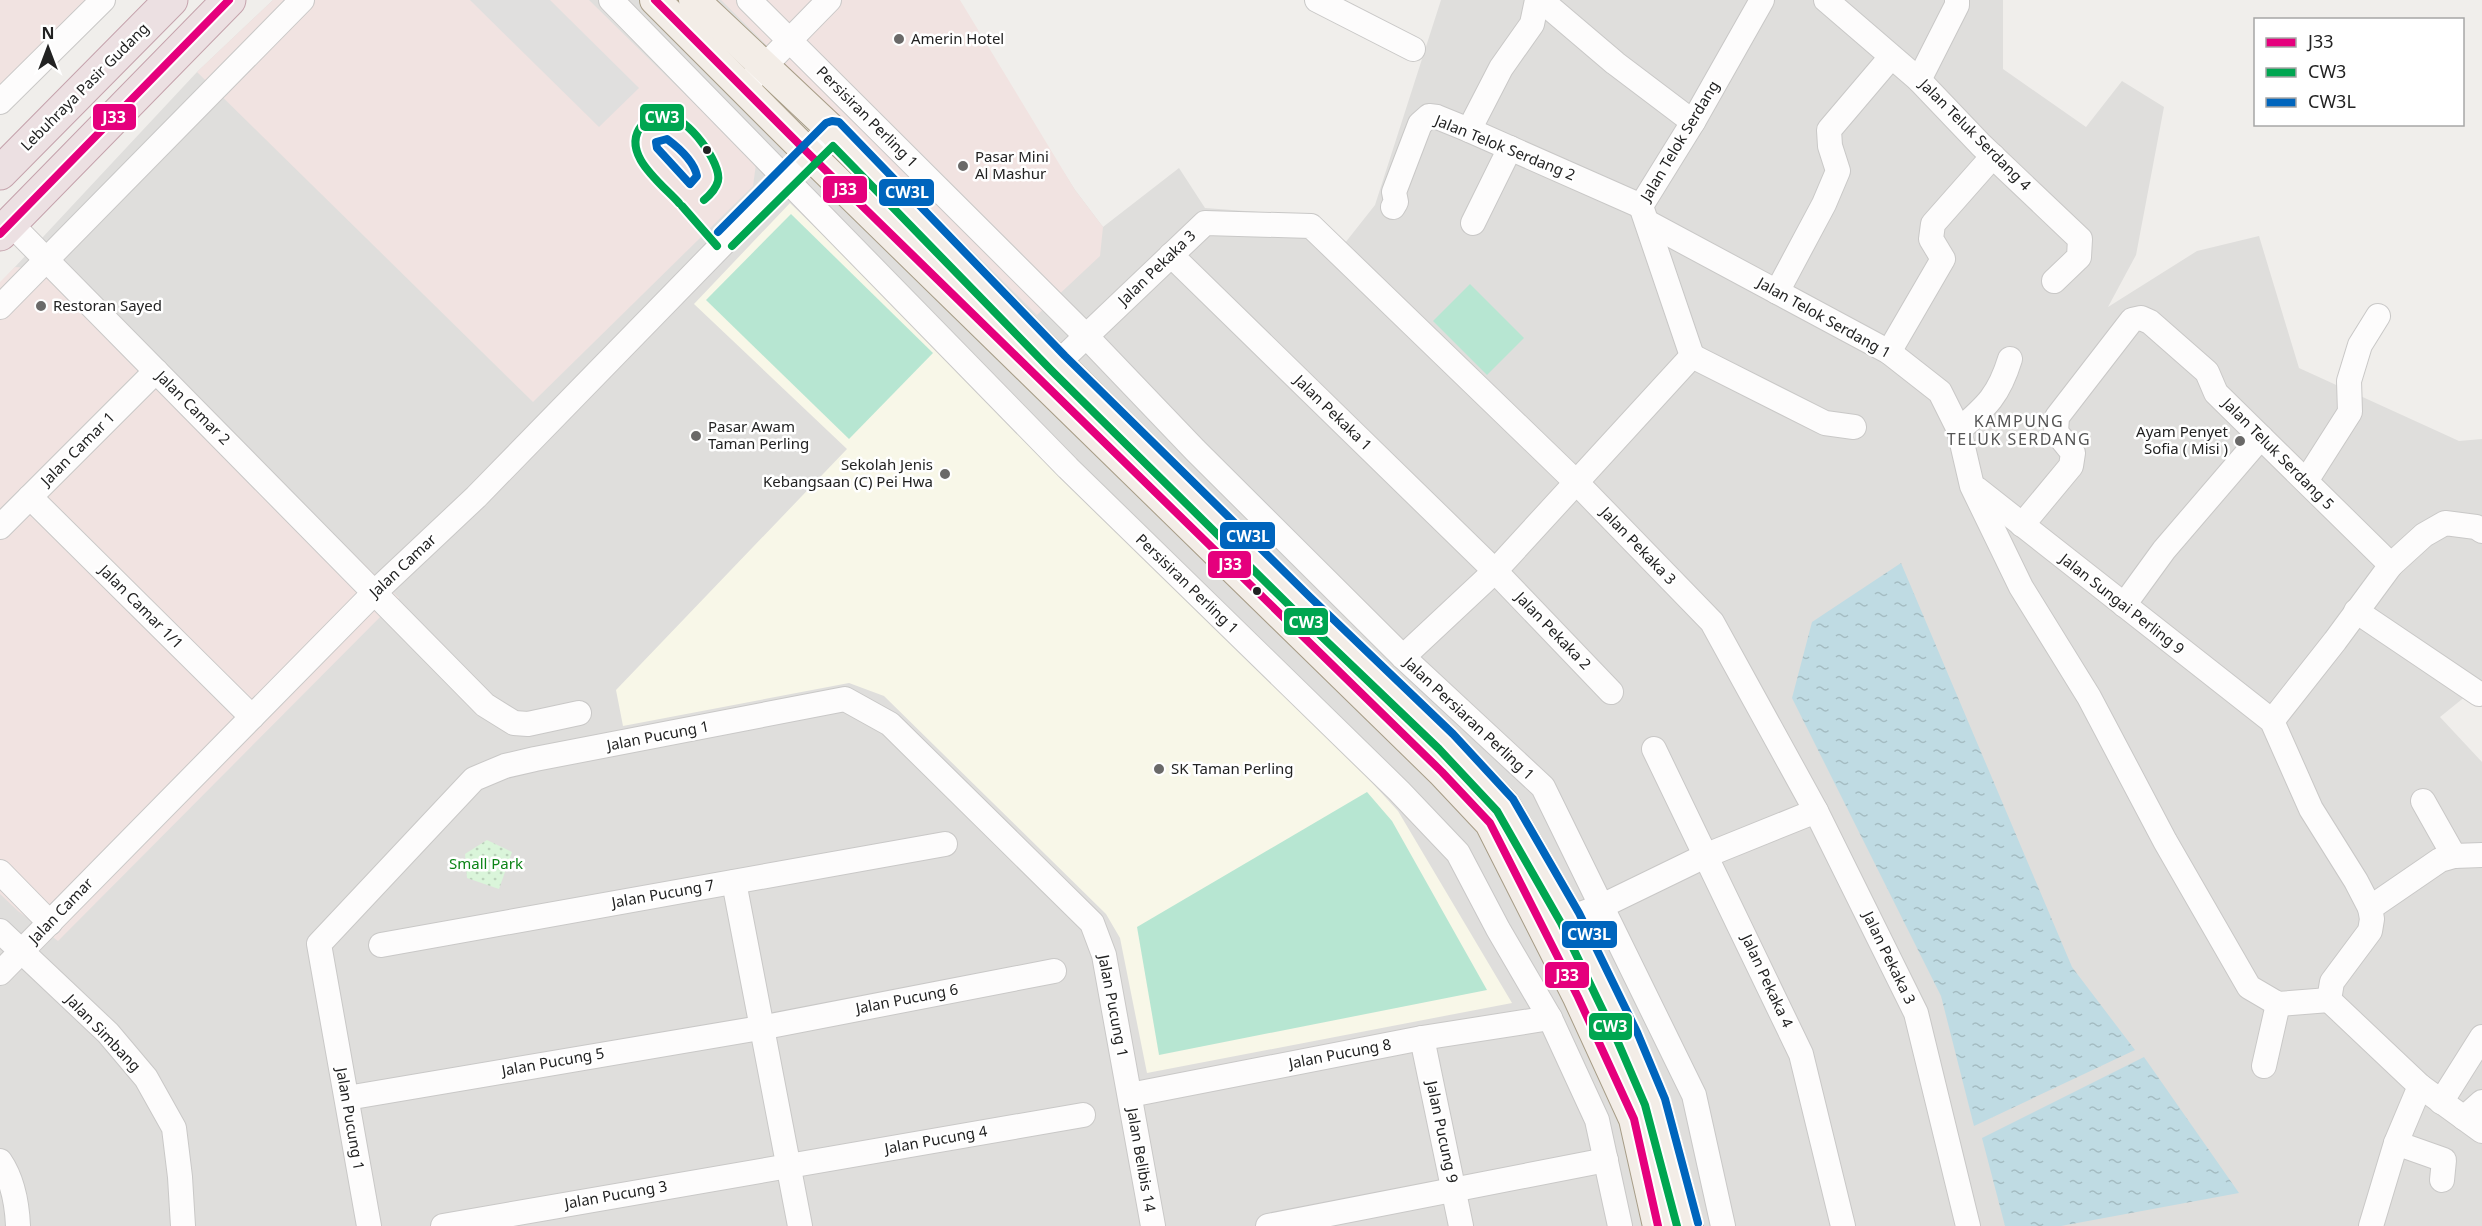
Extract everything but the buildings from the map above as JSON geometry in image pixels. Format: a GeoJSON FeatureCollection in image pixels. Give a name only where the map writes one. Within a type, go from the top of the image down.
{"type":"FeatureCollection","features":[{"type":"Feature","properties":{"kind":"highway","name":"Lebuhraya Pasir Gudang"},"geometry":{"type":"LineString","coordinates":[[0,173],[171,0]]}},
{"type":"Feature","properties":{"kind":"highway"},"geometry":{"type":"LineString","coordinates":[[5,229],[229,0]]}},
{"type":"Feature","properties":{"kind":"main road"},"geometry":{"type":"LineString","coordinates":[[656,0],[810,155],[1442,772],[1490,824],[1578,997],[1634,1119],[1658,1226]]}},
{"type":"Feature","properties":{"kind":"main road"},"geometry":{"type":"LineString","coordinates":[[694,0],[833,131],[1058,363],[1303,605],[1446,742],[1505,805],[1570,918],[1627,1036],[1655,1102],[1688,1226]]}},
{"type":"Feature","properties":{"kind":"street"},"geometry":{"type":"LineString","coordinates":[[0,102],[103,0]]}},
{"type":"Feature","properties":{"kind":"street"},"geometry":{"type":"LineString","coordinates":[[0,307],[302,0]]}},
{"type":"Feature","properties":{"kind":"street","name":"Persisiran Perling 1"},"geometry":{"type":"LineString","coordinates":[[611,0],[1068,468],[1399,790],[1458,853],[1498,929],[1550,1018]]}},
{"type":"Feature","properties":{"kind":"street","name":"Persisiran Perling 1"},"geometry":{"type":"LineString","coordinates":[[749,0],[1086,336]]}},
{"type":"Feature","properties":{"kind":"street"},"geometry":{"type":"LineString","coordinates":[[743,88],[829,0]]}},
{"type":"Feature","properties":{"kind":"street"},"geometry":{"type":"LineString","coordinates":[[1317,0],[1413,49]]}},
{"type":"Feature","properties":{"kind":"street"},"geometry":{"type":"LineString","coordinates":[[1469,130],[1500,68],[1532,24],[1539,0],[1615,63],[1693,122]]}},
{"type":"Feature","properties":{"kind":"street","name":"Jalan Telok Serdang"},"geometry":{"type":"LineString","coordinates":[[1692,356],[1644,214],[1762,0]]}},
{"type":"Feature","properties":{"kind":"street","name":"Jalan Teluk Serdang 4"},"geometry":{"type":"LineString","coordinates":[[1826,0],[1919,80],[1993,156],[2080,239],[2079,257],[2054,281]]}},
{"type":"Feature","properties":{"kind":"street"},"geometry":{"type":"LineString","coordinates":[[1919,80],[1957,5],[1957,0]]}},
{"type":"Feature","properties":{"kind":"street"},"geometry":{"type":"LineString","coordinates":[[1777,292],[1824,204],[1838,171],[1830,146],[1829,130],[1891,57]]}},
{"type":"Feature","properties":{"kind":"street","name":"Jalan Telok Serdang 2"},"geometry":{"type":"LineString","coordinates":[[1393,207],[1396,202],[1394,192],[1423,120],[1429,116],[1437,117],[1510,148],[1644,214]]}},
{"type":"Feature","properties":{"kind":"street","name":"Jalan Camar"},"geometry":{"type":"LineString","coordinates":[[0,973],[375,592],[476,497],[833,131]]}},
{"type":"Feature","properties":{"kind":"street"},"geometry":{"type":"LineString","coordinates":[[1473,223],[1510,148]]}},
{"type":"Feature","properties":{"kind":"street"},"geometry":{"type":"LineString","coordinates":[[1889,351],[1943,260],[1931,239],[1934,224],[1993,156]]}},
{"type":"Feature","properties":{"kind":"street","name":"Jalan Telok Serdang 1"},"geometry":{"type":"LineString","coordinates":[[1644,214],[1777,292],[1889,351],[1940,392],[1959,430],[1972,486],[2021,587],[2088,697],[2165,841],[2249,987],[2278,1004]]}},
{"type":"Feature","properties":{"kind":"street","name":"Jalan Pekaka 3"},"geometry":{"type":"LineString","coordinates":[[1058,363],[1205,223],[1311,226],[1577,483],[1712,622],[1816,811],[1916,1013],[1968,1226]]}},
{"type":"Feature","properties":{"kind":"street","name":"Jalan Camar 2"},"geometry":{"type":"LineString","coordinates":[[5,229],[46,260],[485,705],[514,723],[528,724]]}},
{"type":"Feature","properties":{"kind":"street","name":"Jalan Pekaka 1"},"geometry":{"type":"LineString","coordinates":[[1171,255],[1495,571]]}},
{"type":"Feature","properties":{"kind":"street"},"geometry":{"type":"LineString","coordinates":[[2306,481],[2350,412],[2349,381],[2360,345],[2378,316]]}},
{"type":"Feature","properties":{"kind":"street","name":"Jalan Teluk Serdang 5"},"geometry":{"type":"LineString","coordinates":[[2022,525],[2071,466],[2073,453],[2056,432],[2056,417],[2132,320],[2141,318],[2150,322],[2207,372],[2216,393],[2391,565]]}},
{"type":"Feature","properties":{"kind":"street","name":"Jalan Persiaran Perling 1"},"geometry":{"type":"LineString","coordinates":[[1086,336],[1195,450],[1403,657],[1543,788],[1694,1095],[1723,1226]]}},
{"type":"Feature","properties":{"kind":"street"},"geometry":{"type":"LineString","coordinates":[[1403,657],[1495,571],[1692,356],[1825,423],[1854,427]]}},
{"type":"Feature","properties":{"kind":"street"},"geometry":{"type":"LineString","coordinates":[[1959,430],[1987,406],[2002,382],[2010,359]]}},
{"type":"Feature","properties":{"kind":"street","name":"Jalan Camar 1"},"geometry":{"type":"LineString","coordinates":[[0,527],[156,371]]}},
{"type":"Feature","properties":{"kind":"street"},"geometry":{"type":"LineString","coordinates":[[2124,605],[2164,550],[2261,437]]}},
{"type":"Feature","properties":{"kind":"street","name":"Jalan Sungai Perling 9"},"geometry":{"type":"LineString","coordinates":[[1972,486],[2272,721]]}},
{"type":"Feature","properties":{"kind":"street","name":"Jalan Camar 1/1"},"geometry":{"type":"LineString","coordinates":[[30,497],[252,717]]}},
{"type":"Feature","properties":{"kind":"street"},"geometry":{"type":"LineString","coordinates":[[2329,1000],[2332,982],[2370,931],[2372,919],[2370,908],[2311,809],[2272,721],[2391,565],[2424,535],[2445,523],[2476,527],[2482,531]]}},
{"type":"Feature","properties":{"kind":"street","name":"Jalan Pekaka 2"},"geometry":{"type":"LineString","coordinates":[[1495,571],[1611,692]]}},
{"type":"Feature","properties":{"kind":"street"},"geometry":{"type":"LineString","coordinates":[[2356,611],[2479,694]]}},
{"type":"Feature","properties":{"kind":"street","name":"Jalan Pucung 1"},"geometry":{"type":"LineString","coordinates":[[369,1226],[319,944],[474,779],[505,766],[535,759],[845,699],[890,724],[1092,923],[1104,955],[1130,1095]]}},
{"type":"Feature","properties":{"kind":"street"},"geometry":{"type":"LineString","coordinates":[[535,759],[528,724],[579,713]]}},
{"type":"Feature","properties":{"kind":"street","name":"Jalan Pekaka 4"},"geometry":{"type":"LineString","coordinates":[[1654,749],[1802,1054],[1843,1226]]}},
{"type":"Feature","properties":{"kind":"street"},"geometry":{"type":"LineString","coordinates":[[2423,801],[2454,856]]}},
{"type":"Feature","properties":{"kind":"street"},"geometry":{"type":"LineString","coordinates":[[1570,918],[1602,906],[1707,855],[1816,811]]}},
{"type":"Feature","properties":{"kind":"street","name":"Jalan Pucung 7"},"geometry":{"type":"LineString","coordinates":[[381,945],[945,843]]}},
{"type":"Feature","properties":{"kind":"street"},"geometry":{"type":"LineString","coordinates":[[2370,908],[2440,860],[2454,856],[2482,855]]}},
{"type":"Feature","properties":{"kind":"street"},"geometry":{"type":"LineString","coordinates":[[0,872],[50,923]]}},
{"type":"Feature","properties":{"kind":"street"},"geometry":{"type":"LineString","coordinates":[[734,882],[760,1028],[800,1226]]}},
{"type":"Feature","properties":{"kind":"street","name":"Jalan Simbang"},"geometry":{"type":"LineString","coordinates":[[0,931],[108,1033],[146,1078],[174,1128],[183,1226]]}},
{"type":"Feature","properties":{"kind":"street","name":"Jalan Pucung 6"},"geometry":{"type":"LineString","coordinates":[[760,1028],[1054,971]]}},
{"type":"Feature","properties":{"kind":"street"},"geometry":{"type":"LineString","coordinates":[[2264,1066],[2278,1004],[2329,1000],[2420,1086],[2473,1125],[2482,1102]]}},
{"type":"Feature","properties":{"kind":"street"},"geometry":{"type":"LineString","coordinates":[[1550,1018],[1597,1120],[1620,1226]]}},
{"type":"Feature","properties":{"kind":"street","name":"Jalan Pucung 8"},"geometry":{"type":"LineString","coordinates":[[1130,1095],[1422,1038],[1550,1018]]}},
{"type":"Feature","properties":{"kind":"street","name":"Jalan Pucung 5"},"geometry":{"type":"LineString","coordinates":[[346,1098],[760,1028]]}},
{"type":"Feature","properties":{"kind":"street"},"geometry":{"type":"LineString","coordinates":[[2441,1102],[2482,1037]]}},
{"type":"Feature","properties":{"kind":"street","name":"Jalan Pucung 9"},"geometry":{"type":"LineString","coordinates":[[1422,1038],[1461,1226]]}},
{"type":"Feature","properties":{"kind":"street"},"geometry":{"type":"LineString","coordinates":[[2371,1226],[2396,1143],[2420,1086]]}},
{"type":"Feature","properties":{"kind":"street","name":"Jalan Belibis 14"},"geometry":{"type":"LineString","coordinates":[[1130,1095],[1153,1226]]}},
{"type":"Feature","properties":{"kind":"street","name":"Jalan Pucung 4"},"geometry":{"type":"LineString","coordinates":[[789,1165],[1083,1115]]}},
{"type":"Feature","properties":{"kind":"street"},"geometry":{"type":"LineString","coordinates":[[2396,1143],[2444,1160],[2442,1180]]}},
{"type":"Feature","properties":{"kind":"street"},"geometry":{"type":"LineString","coordinates":[[1268,1226],[1606,1160]]}},
{"type":"Feature","properties":{"kind":"street"},"geometry":{"type":"LineString","coordinates":[[0,1161],[7,1171],[17,1205],[18,1226]]}},
{"type":"Feature","properties":{"kind":"street","name":"Jalan Pucung 3"},"geometry":{"type":"LineString","coordinates":[[443,1226],[789,1165]]}},
{"type":"Feature","properties":{"kind":"shaded area"},"geometry":{"type":"Polygon","coordinates":[[[0,0],[110,0],[0,110],[0,0]]]}},
{"type":"Feature","properties":{"kind":"shaded area"},"geometry":{"type":"Polygon","coordinates":[[[273,0],[954,0],[1075,190],[1103,227],[1179,168],[1205,208],[1314,216],[1345,243],[1375,205],[1441,0],[2003,0],[2003,69],[2086,127],[2122,81],[2164,107],[2136,255],[2108,307],[2197,251],[2259,236],[2299,368],[2459,441],[2482,439],[2482,683],[2440,717],[2482,762],[2482,1226],[0,1226],[0,283],[197,72],[273,0]]]}},
{"type":"Feature","properties":{"kind":"shaded area"},"geometry":{"type":"Polygon","coordinates":[[[273,0],[589,0],[756,164],[753,186],[533,402],[197,72],[273,0]]]}},
{"type":"Feature","properties":{"kind":"shaded area"},"geometry":{"type":"Polygon","coordinates":[[[470,0],[550,0],[639,88],[599,127],[470,0]]]}},
{"type":"Feature","properties":{"kind":"shaded area"},"geometry":{"type":"Polygon","coordinates":[[[721,0],[960,0],[1075,190],[1103,227],[1100,256],[1037,315],[721,0]]]}},
{"type":"Feature","properties":{"kind":"shaded area","name":"SK Taman Perling"},"geometry":{"type":"Polygon","coordinates":[[[790,203],[1093,498],[1321,727],[1398,811],[1512,1003],[1147,1073],[1120,938],[1106,914],[884,696],[849,683],[623,726],[616,690],[847,449],[694,304],[790,203]]]}},
{"type":"Feature","properties":{"kind":"shaded area"},"geometry":{"type":"Polygon","coordinates":[[[15,267],[64,270],[399,598],[58,941],[18,911],[0,894],[0,282],[15,267]]]}},
{"type":"Feature","properties":{"kind":"green space"},"geometry":{"type":"Polygon","coordinates":[[[791,214],[933,353],[849,439],[706,300],[791,214]]]}},
{"type":"Feature","properties":{"kind":"green space"},"geometry":{"type":"Polygon","coordinates":[[[1470,284],[1524,338],[1487,375],[1433,321],[1470,284]]]}},
{"type":"Feature","properties":{"kind":"green space"},"geometry":{"type":"Polygon","coordinates":[[[1367,792],[1392,821],[1487,990],[1159,1055],[1137,927],[1367,792]]]}},
{"type":"Feature","properties":{"kind":"green space","name":"Small Park"},"geometry":{"type":"Polygon","coordinates":[[[487,840],[512,852],[499,889],[467,878],[465,854],[487,840]]]}},
{"type":"Feature","properties":{"kind":"water"},"geometry":{"type":"Polygon","coordinates":[[[1901,563],[2072,967],[2135,1050],[1974,1126],[1941,996],[1792,698],[1812,622],[1901,563]]]}},
{"type":"Feature","properties":{"kind":"water"},"geometry":{"type":"Polygon","coordinates":[[[2144,1057],[2239,1193],[2061,1226],[2005,1226],[1982,1138],[2144,1057]]]}},
{"type":"Feature","properties":{"kind":"transit line","name":"J33"},"geometry":{"type":"LineString","coordinates":[[0,234],[229,0]]}},
{"type":"Feature","properties":{"kind":"transit line","name":"J33"},"geometry":{"type":"LineString","coordinates":[[655,0],[810,155],[1442,772],[1490,823],[1578,997],[1634,1119],[1658,1226]]}},
{"type":"Feature","properties":{"kind":"transit line","name":"CW3"},"geometry":{"type":"LineString","coordinates":[[679,203],[646,167],[639,157],[636,146],[636,136],[642,125],[659,118],[669,117],[685,124],[702,142],[715,163],[718,181],[713,192],[704,200]]}},
{"type":"Feature","properties":{"kind":"transit line","name":"CW3L"},"geometry":{"type":"LineString","coordinates":[[718,232],[826,123],[839,122],[1065,356],[1453,734],[1513,799],[1579,913],[1637,1032],[1665,1099],[1698,1223]]}},
{"type":"Feature","properties":{"kind":"transit line","name":"CW3L"},"geometry":{"type":"LineString","coordinates":[[667,139],[693,165],[697,176],[690,184],[657,148],[656,142],[667,139]]}},
{"type":"Feature","properties":{"kind":"transit line","name":"CW3"},"geometry":{"type":"LineString","coordinates":[[732,246],[833,146],[1051,370],[1296,612],[1439,749],[1497,811],[1561,923],[1617,1040],[1645,1105],[1677,1226]]}},
{"type":"Feature","properties":{"kind":"transit line","name":"CW3"},"geometry":{"type":"LineString","coordinates":[[682,206],[717,246]]}},
{"type":"Feature","properties":{"kind":"place","name":"Amerin Hotel"},"geometry":{"type":"Point","coordinates":[899,39]}},
{"type":"Feature","properties":{"kind":"place","name":"Pasar Mini Al Mashur"},"geometry":{"type":"Point","coordinates":[963,166]}},
{"type":"Feature","properties":{"kind":"place","name":"Restoran Sayed"},"geometry":{"type":"Point","coordinates":[41,306]}},
{"type":"Feature","properties":{"kind":"place","name":"Pasar Awam Taman Perling"},"geometry":{"type":"Point","coordinates":[696,436]}},
{"type":"Feature","properties":{"kind":"place","name":"Ayam Penyet Sofia ( Misi )"},"geometry":{"type":"Point","coordinates":[2240,441]}},
{"type":"Feature","properties":{"kind":"place","name":"Sekolah Jenis Kebangsaan (C) Pei Hwa"},"geometry":{"type":"Point","coordinates":[945,474]}},
{"type":"Feature","properties":{"kind":"place","name":"SK Taman Perling"},"geometry":{"type":"Point","coordinates":[1159,769]}},
{"type":"Feature","properties":{"kind":"district","name":"KAMPUNG TELUK SERDANG"},"geometry":{"type":"Point","coordinates":[2019,430]}}]}
